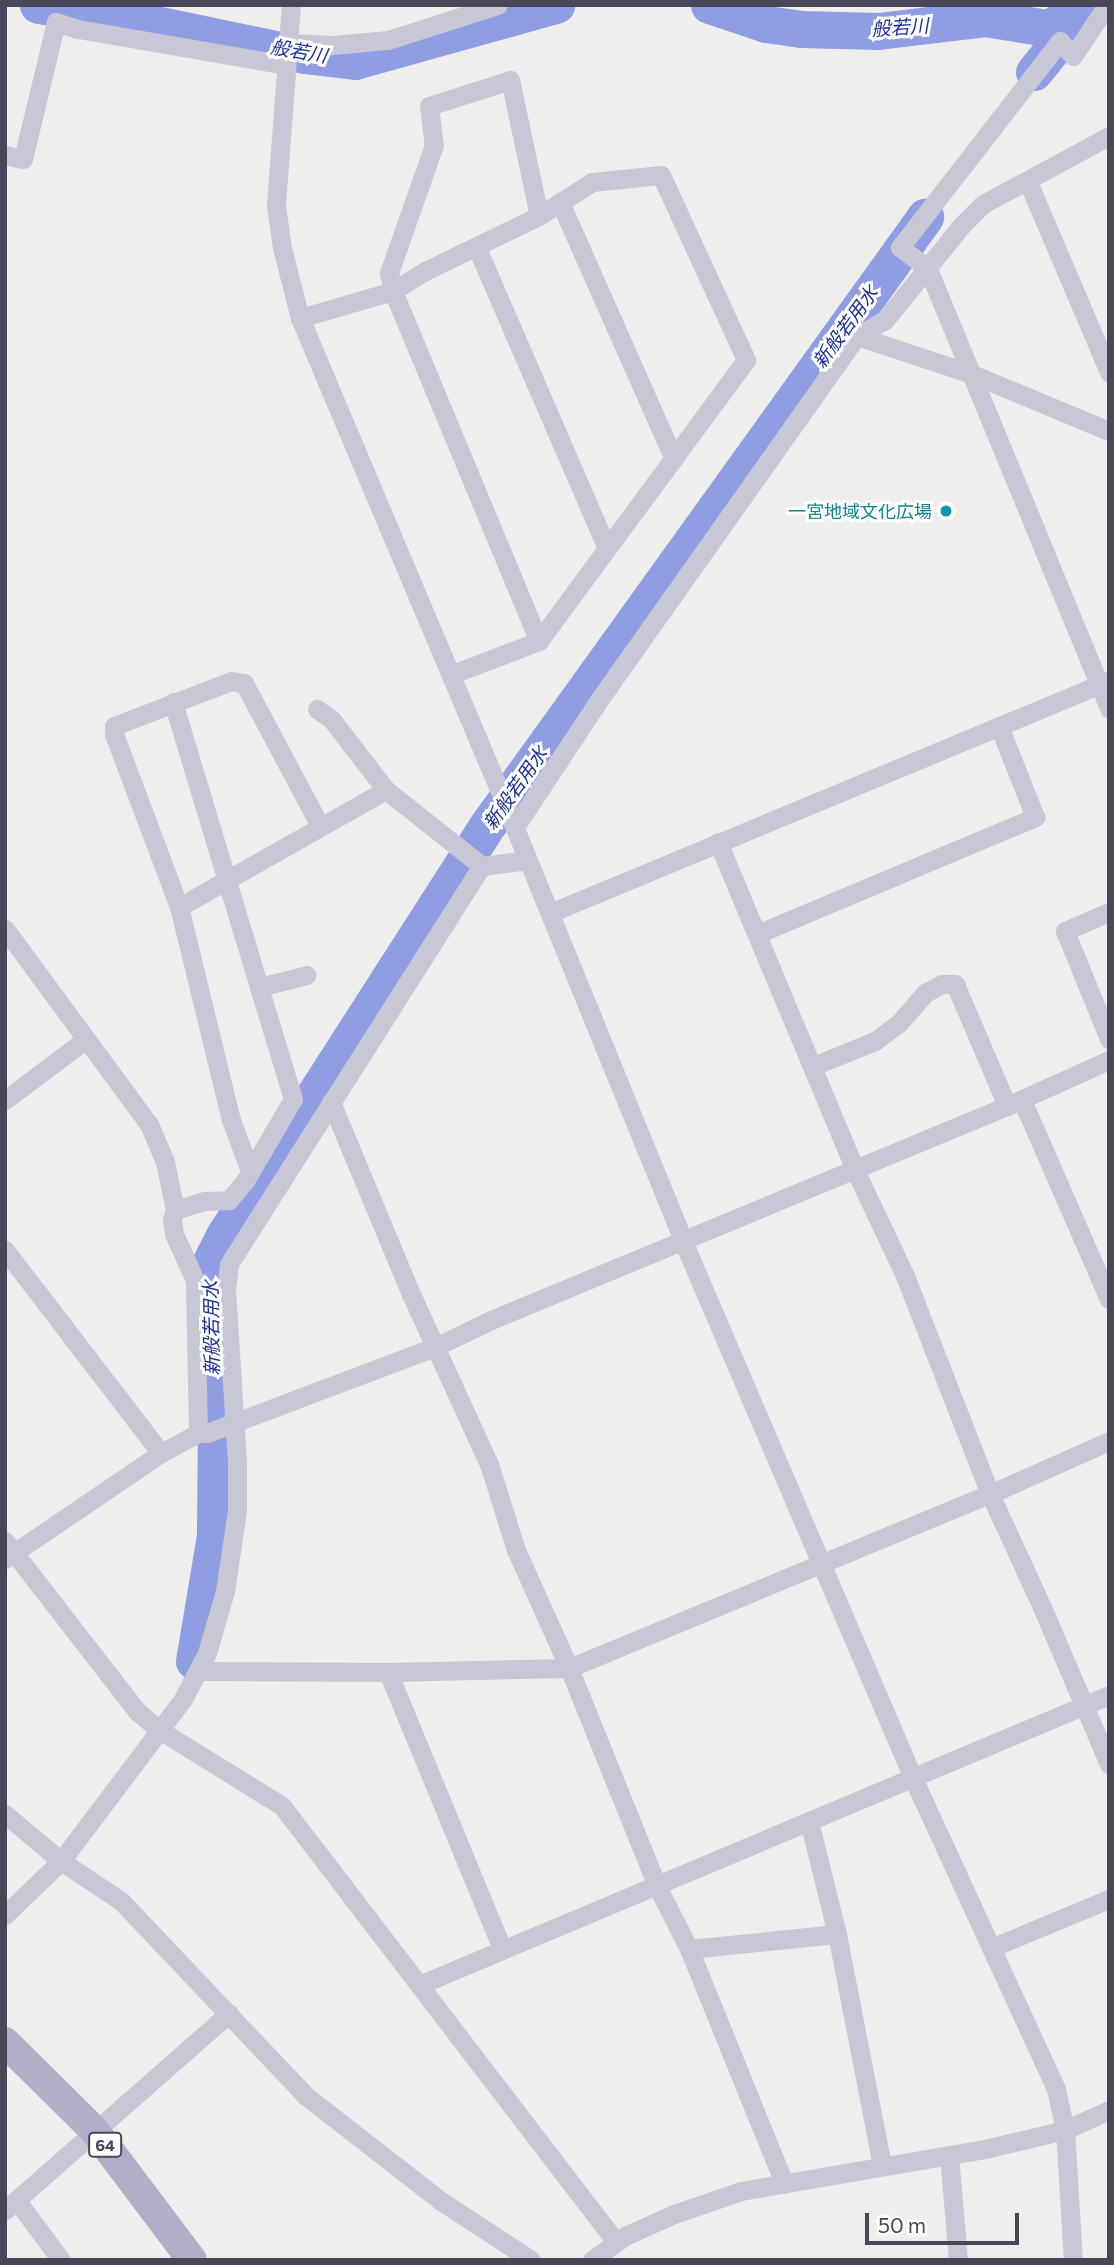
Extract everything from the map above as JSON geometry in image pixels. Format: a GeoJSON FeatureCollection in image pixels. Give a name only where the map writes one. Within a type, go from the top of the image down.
{"type":"FeatureCollection","features":[{"type":"Feature","properties":{"kind":"main road","name":"64"},"geometry":{"type":"LineString","coordinates":[[5,2042],[94,2130],[192,2260]]}},
{"type":"Feature","properties":{"kind":"street"},"geometry":{"type":"LineString","coordinates":[[291,5],[276,205],[282,248],[300,318],[501,794],[683,1241],[913,1779],[1056,2089],[1065,2130],[1073,2260]]}},
{"type":"Feature","properties":{"kind":"street"},"geometry":{"type":"LineString","coordinates":[[289,43],[332,45],[388,40],[498,5]]}},
{"type":"Feature","properties":{"kind":"street"},"geometry":{"type":"LineString","coordinates":[[1107,5],[1073,56],[1060,41],[900,247],[928,269],[1103,683],[1109,709]]}},
{"type":"Feature","properties":{"kind":"street"},"geometry":{"type":"LineString","coordinates":[[5,155],[23,159],[55,22],[78,29],[286,65]]}},
{"type":"Feature","properties":{"kind":"street"},"geometry":{"type":"LineString","coordinates":[[539,216],[510,80],[429,106],[434,145],[389,273],[393,291],[539,641]]}},
{"type":"Feature","properties":{"kind":"street"},"geometry":{"type":"LineString","coordinates":[[512,821],[857,336],[885,320],[961,226],[983,204],[1109,136]]}},
{"type":"Feature","properties":{"kind":"street"},"geometry":{"type":"LineString","coordinates":[[300,318],[393,291],[425,271],[539,216],[592,182],[661,175],[746,360],[539,641],[450,675]]}},
{"type":"Feature","properties":{"kind":"street"},"geometry":{"type":"LineString","coordinates":[[1028,182],[1104,344],[1109,372]]}},
{"type":"Feature","properties":{"kind":"street"},"geometry":{"type":"LineString","coordinates":[[560,202],[674,459]]}},
{"type":"Feature","properties":{"kind":"street"},"geometry":{"type":"LineString","coordinates":[[477,248],[607,548]]}},
{"type":"Feature","properties":{"kind":"street"},"geometry":{"type":"LineString","coordinates":[[857,336],[972,374],[1109,431]]}},
{"type":"Feature","properties":{"kind":"street"},"geometry":{"type":"LineString","coordinates":[[250,1171],[231,1120],[179,907],[114,734],[114,726],[231,681],[244,683],[320,826]]}},
{"type":"Feature","properties":{"kind":"street"},"geometry":{"type":"LineString","coordinates":[[550,913],[1103,683]]}},
{"type":"Feature","properties":{"kind":"street"},"geometry":{"type":"LineString","coordinates":[[173,702],[293,1099],[250,1171],[229,1200],[205,1200],[175,1210]]}},
{"type":"Feature","properties":{"kind":"street"},"geometry":{"type":"LineString","coordinates":[[317,709],[332,720],[386,790],[482,866],[528,860]]}},
{"type":"Feature","properties":{"kind":"street"},"geometry":{"type":"LineString","coordinates":[[757,934],[1035,817],[999,726]]}},
{"type":"Feature","properties":{"kind":"street"},"geometry":{"type":"LineString","coordinates":[[179,907],[227,877],[386,790]]}},
{"type":"Feature","properties":{"kind":"street"},"geometry":{"type":"LineString","coordinates":[[718,842],[855,1170],[905,1276],[990,1494],[1109,1763]]}},
{"type":"Feature","properties":{"kind":"street"},"geometry":{"type":"LineString","coordinates":[[5,1915],[61,1861],[183,1699],[207,1653],[225,1591],[237,1511],[226,1289],[229,1264],[482,866]]}},
{"type":"Feature","properties":{"kind":"street"},"geometry":{"type":"LineString","coordinates":[[1109,912],[1065,931],[1109,1039]]}},
{"type":"Feature","properties":{"kind":"street"},"geometry":{"type":"LineString","coordinates":[[5,929],[149,1124],[164,1162],[175,1210],[172,1219],[174,1234],[195,1280],[203,1433]]}},
{"type":"Feature","properties":{"kind":"street"},"geometry":{"type":"LineString","coordinates":[[259,986],[307,975]]}},
{"type":"Feature","properties":{"kind":"street"},"geometry":{"type":"LineString","coordinates":[[813,1066],[875,1041],[899,1023],[925,993],[942,984],[955,984],[1109,1299]]}},
{"type":"Feature","properties":{"kind":"street"},"geometry":{"type":"LineString","coordinates":[[5,1100],[85,1040]]}},
{"type":"Feature","properties":{"kind":"street"},"geometry":{"type":"LineString","coordinates":[[616,2242],[282,1805],[158,1730],[136,1710],[8,1551],[161,1453],[203,1433],[435,1347],[491,1320],[1015,1103],[1109,1060]]}},
{"type":"Feature","properties":{"kind":"street"},"geometry":{"type":"LineString","coordinates":[[331,1102],[435,1347],[489,1464],[516,1550],[569,1668],[657,1886],[689,1949],[784,2183]]}},
{"type":"Feature","properties":{"kind":"street"},"geometry":{"type":"LineString","coordinates":[[5,1250],[161,1453]]}},
{"type":"Feature","properties":{"kind":"street"},"geometry":{"type":"LineString","coordinates":[[198,1671],[388,1672],[569,1668],[822,1561],[990,1494],[1109,1441]]}},
{"type":"Feature","properties":{"kind":"street"},"geometry":{"type":"LineString","coordinates":[[388,1672],[502,1949]]}},
{"type":"Feature","properties":{"kind":"street"},"geometry":{"type":"LineString","coordinates":[[419,1985],[1109,1695]]}},
{"type":"Feature","properties":{"kind":"street"},"geometry":{"type":"LineString","coordinates":[[5,1814],[61,1861],[121,1901],[306,2096],[441,2202],[531,2260]]}},
{"type":"Feature","properties":{"kind":"street"},"geometry":{"type":"LineString","coordinates":[[809,1821],[837,1934],[882,2166]]}},
{"type":"Feature","properties":{"kind":"street"},"geometry":{"type":"LineString","coordinates":[[991,1948],[1109,1899]]}},
{"type":"Feature","properties":{"kind":"street"},"geometry":{"type":"LineString","coordinates":[[689,1949],[837,1934]]}},
{"type":"Feature","properties":{"kind":"street"},"geometry":{"type":"LineString","coordinates":[[61,2260],[11,2205],[229,2012]]}},
{"type":"Feature","properties":{"kind":"street"},"geometry":{"type":"LineString","coordinates":[[593,2260],[616,2242],[674,2214],[741,2190],[949,2155],[1065,2130],[1109,2110]]}},
{"type":"Feature","properties":{"kind":"street"},"geometry":{"type":"LineString","coordinates":[[949,2155],[952,2256]]}},
{"type":"Feature","properties":{"kind":"waterway","name":"般若川"},"geometry":{"type":"LineString","coordinates":[[38,5],[132,19],[304,55],[355,61],[556,5]]}},
{"type":"Feature","properties":{"kind":"waterway","name":"般若川"},"geometry":{"type":"LineString","coordinates":[[709,5],[766,24],[801,29],[878,31],[985,18],[1047,28],[1083,10]]}},
{"type":"Feature","properties":{"kind":"waterway","name":"新般若用水"},"geometry":{"type":"LineString","coordinates":[[1034,72],[1088,5]]}},
{"type":"Feature","properties":{"kind":"waterway","name":"新般若用水"},"geometry":{"type":"LineString","coordinates":[[194,1661],[215,1535],[216,1408],[209,1265],[225,1234],[489,823],[925,217]]}},
{"type":"Feature","properties":{"kind":"place","name":"一宮地域文化広場"},"geometry":{"type":"Point","coordinates":[946,511]}}]}
